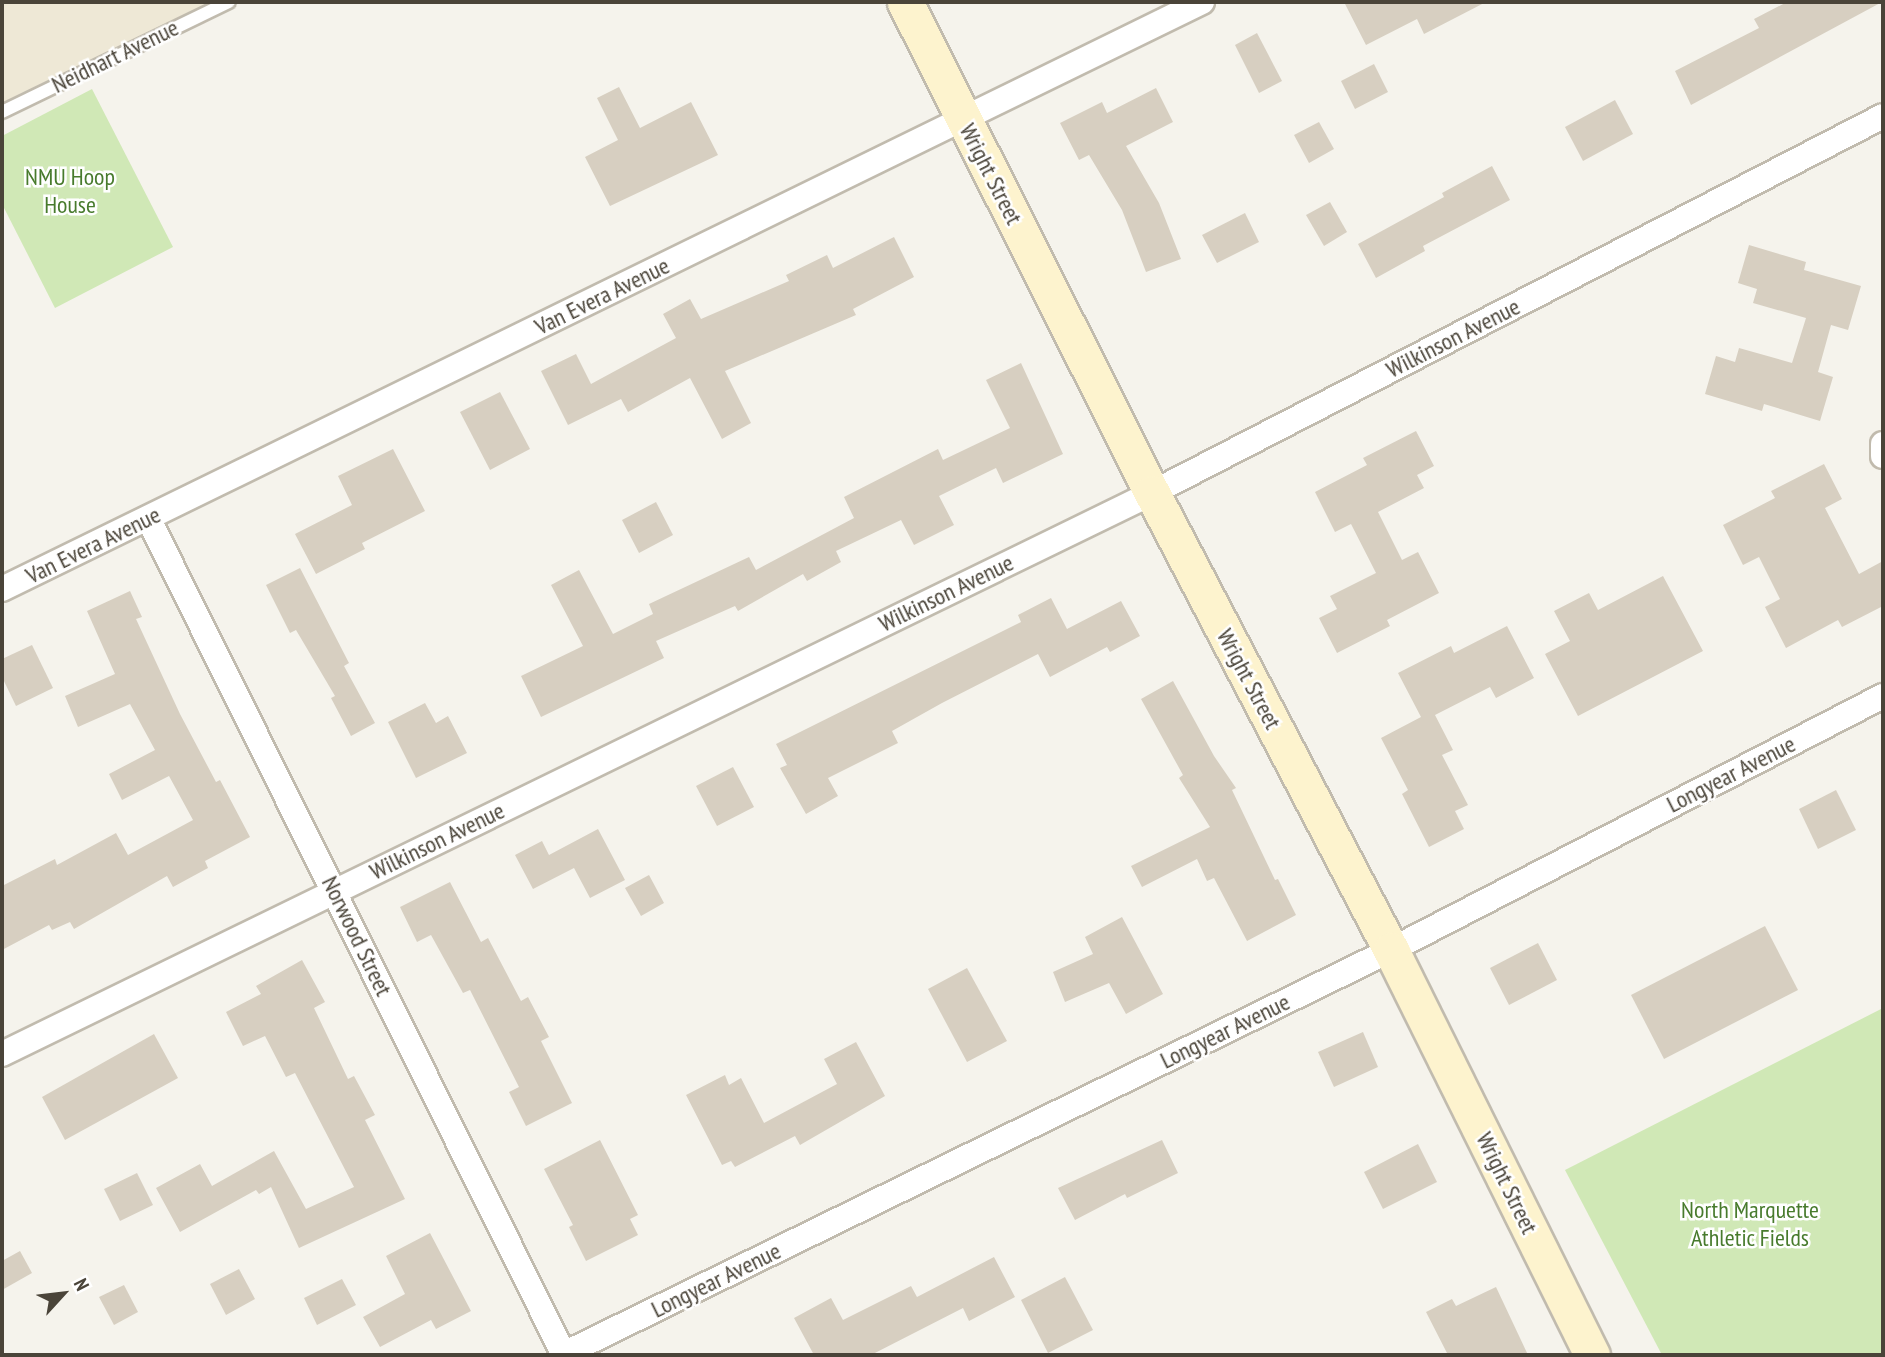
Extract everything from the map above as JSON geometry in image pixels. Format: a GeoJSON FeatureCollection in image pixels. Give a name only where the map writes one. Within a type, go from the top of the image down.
{"type":"FeatureCollection","features":[{"type":"Feature","properties":{"kind":"main road","name":"Wright Street"},"geometry":{"type":"LineString","coordinates":[[905,2],[1152,493],[1391,950],[1592,1355]]}},
{"type":"Feature","properties":{"kind":"street","name":"Van Evera Avenue"},"geometry":{"type":"LineString","coordinates":[[2,589],[1202,2]]}},
{"type":"Feature","properties":{"kind":"street","name":"Wilkinson Avenue"},"geometry":{"type":"LineString","coordinates":[[2,1054],[1152,493],[1883,116]]}},
{"type":"Feature","properties":{"kind":"street"},"geometry":{"type":"LineString","coordinates":[[1883,444],[1883,456]]}},
{"type":"Feature","properties":{"kind":"street","name":"Norwood Street"},"geometry":{"type":"LineString","coordinates":[[148,519],[563,1355]]}},
{"type":"Feature","properties":{"kind":"street","name":"Longyear Avenue"},"geometry":{"type":"LineString","coordinates":[[563,1355],[1391,950],[1883,696]]}},
{"type":"Feature","properties":{"kind":"lane","name":"Neidhart Avenue"},"geometry":{"type":"LineString","coordinates":[[2,113],[229,2]]}},
{"type":"Feature","properties":{"kind":"shaded area"},"geometry":{"type":"Polygon","coordinates":[[[2,2],[238,2],[2,120],[2,2]]]}},
{"type":"Feature","properties":{"kind":"green space","name":"NMU Hoop House"},"geometry":{"type":"Polygon","coordinates":[[[92,89],[173,247],[55,308],[2,204],[2,136],[92,89]]]}},
{"type":"Feature","properties":{"kind":"green space","name":"North Marquette Athletic Fields"},"geometry":{"type":"Polygon","coordinates":[[[1883,1008],[1883,1355],[1662,1355],[1565,1170],[1883,1008]]]}},
{"type":"Feature","properties":{"kind":"building"},"geometry":{"type":"Polygon","coordinates":[[[1344,2],[1486,2],[1424,34],[1417,19],[1366,45],[1344,2]]]}},
{"type":"Feature","properties":{"kind":"building"},"geometry":{"type":"Polygon","coordinates":[[[1787,2],[1882,2],[1691,105],[1675,71],[1759,28],[1754,19],[1787,2]]]}},
{"type":"Feature","properties":{"kind":"building"},"geometry":{"type":"Polygon","coordinates":[[[1257,33],[1282,81],[1259,93],[1235,45],[1257,33]]]}},
{"type":"Feature","properties":{"kind":"building"},"geometry":{"type":"Polygon","coordinates":[[[1374,64],[1388,92],[1355,109],[1341,81],[1374,64]]]}},
{"type":"Feature","properties":{"kind":"building"},"geometry":{"type":"Polygon","coordinates":[[[619,87],[640,128],[691,102],[718,155],[610,206],[585,157],[618,140],[597,98],[619,87]]]}},
{"type":"Feature","properties":{"kind":"building"},"geometry":{"type":"Polygon","coordinates":[[[1156,88],[1173,122],[1126,146],[1159,203],[1181,259],[1146,272],[1122,210],[1089,155],[1079,160],[1060,123],[1102,102],[1107,113],[1156,88]]]}},
{"type":"Feature","properties":{"kind":"building"},"geometry":{"type":"Polygon","coordinates":[[[1615,100],[1633,134],[1583,161],[1565,127],[1615,100]]]}},
{"type":"Feature","properties":{"kind":"building"},"geometry":{"type":"Polygon","coordinates":[[[1319,122],[1334,149],[1309,163],[1294,135],[1319,122]]]}},
{"type":"Feature","properties":{"kind":"building"},"geometry":{"type":"Polygon","coordinates":[[[1492,166],[1510,200],[1423,246],[1425,251],[1376,278],[1358,244],[1444,197],[1442,193],[1492,166]]]}},
{"type":"Feature","properties":{"kind":"building"},"geometry":{"type":"Polygon","coordinates":[[[1330,202],[1347,232],[1324,246],[1306,215],[1330,202]]]}},
{"type":"Feature","properties":{"kind":"building"},"geometry":{"type":"Polygon","coordinates":[[[1245,213],[1259,242],[1217,263],[1202,235],[1245,213]]]}},
{"type":"Feature","properties":{"kind":"building"},"geometry":{"type":"Polygon","coordinates":[[[894,237],[914,277],[853,309],[856,315],[725,371],[751,423],[722,439],[690,378],[628,412],[621,399],[568,425],[541,371],[576,354],[591,384],[676,338],[663,314],[690,299],[701,319],[789,281],[786,275],[827,255],[833,268],[894,237]]]}},
{"type":"Feature","properties":{"kind":"building"},"geometry":{"type":"Polygon","coordinates":[[[1749,245],[1806,262],[1804,270],[1861,286],[1848,330],[1831,325],[1818,372],[1833,377],[1820,421],[1764,404],[1762,411],[1705,394],[1716,356],[1735,362],[1739,348],[1792,363],[1806,318],[1753,303],[1757,289],[1738,283],[1749,245]]]}},
{"type":"Feature","properties":{"kind":"building"},"geometry":{"type":"Polygon","coordinates":[[[1021,363],[1063,454],[1003,483],[996,468],[939,496],[954,525],[914,545],[901,520],[836,551],[841,562],[807,581],[803,574],[738,611],[735,606],[656,641],[664,658],[541,717],[521,676],[583,646],[551,585],[579,570],[613,634],[653,614],[649,604],[749,557],[756,570],[854,518],[844,497],[938,449],[943,460],[1010,428],[986,380],[1021,363]]]}},
{"type":"Feature","properties":{"kind":"building"},"geometry":{"type":"Polygon","coordinates":[[[500,392],[530,449],[490,470],[460,412],[500,392]]]}},
{"type":"Feature","properties":{"kind":"building"},"geometry":{"type":"Polygon","coordinates":[[[1416,431],[1434,466],[1417,475],[1424,488],[1378,512],[1402,560],[1418,552],[1439,593],[1387,620],[1390,626],[1337,653],[1319,618],[1337,609],[1330,596],[1376,573],[1351,524],[1335,532],[1315,492],[1367,465],[1363,458],[1416,431]]]}},
{"type":"Feature","properties":{"kind":"building"},"geometry":{"type":"Polygon","coordinates":[[[393,449],[425,511],[362,543],[365,549],[316,574],[295,534],[352,505],[338,476],[393,449]]]}},
{"type":"Feature","properties":{"kind":"building"},"geometry":{"type":"Polygon","coordinates":[[[1824,464],[1842,499],[1825,508],[1859,574],[1883,561],[1883,606],[1842,627],[1838,620],[1786,648],[1765,607],[1780,599],[1759,557],[1743,565],[1723,525],[1775,498],[1771,491],[1824,464]]]}},
{"type":"Feature","properties":{"kind":"building"},"geometry":{"type":"Polygon","coordinates":[[[656,502],[673,535],[639,553],[622,520],[656,502]]]}},
{"type":"Feature","properties":{"kind":"building"},"geometry":{"type":"Polygon","coordinates":[[[300,568],[349,663],[344,666],[375,723],[351,736],[331,698],[335,696],[296,630],[290,633],[266,585],[300,568]]]}},
{"type":"Feature","properties":{"kind":"building"},"geometry":{"type":"Polygon","coordinates":[[[1663,576],[1703,651],[1578,716],[1545,654],[1570,641],[1554,611],[1589,593],[1598,610],[1663,576]]]}},
{"type":"Feature","properties":{"kind":"building"},"geometry":{"type":"Polygon","coordinates":[[[130,591],[142,617],[136,619],[180,714],[216,782],[220,780],[250,837],[205,861],[208,868],[173,887],[167,876],[74,929],[70,922],[52,930],[49,925],[2,950],[2,886],[55,859],[57,865],[116,833],[128,855],[193,820],[169,776],[122,800],[109,774],[155,750],[130,704],[78,727],[65,696],[115,674],[87,611],[130,591]]]}},
{"type":"Feature","properties":{"kind":"building"},"geometry":{"type":"Polygon","coordinates":[[[1051,598],[1067,629],[1121,601],[1140,636],[1110,652],[1107,647],[1050,677],[1038,654],[942,703],[892,731],[898,743],[828,778],[838,796],[806,814],[780,768],[787,765],[776,744],[1021,622],[1018,615],[1051,598]]]}},
{"type":"Feature","properties":{"kind":"building"},"geometry":{"type":"Polygon","coordinates":[[[1507,626],[1534,678],[1496,698],[1490,687],[1435,715],[1453,750],[1442,755],[1468,805],[1455,811],[1464,829],[1429,847],[1402,794],[1408,790],[1381,738],[1421,717],[1398,673],[1451,646],[1454,653],[1507,626]]]}},
{"type":"Feature","properties":{"kind":"building"},"geometry":{"type":"Polygon","coordinates":[[[32,645],[53,688],[16,706],[2,677],[2,659],[32,645]]]}},
{"type":"Feature","properties":{"kind":"building"},"geometry":{"type":"Polygon","coordinates":[[[1173,681],[1214,756],[1236,788],[1232,790],[1275,880],[1278,879],[1296,915],[1247,941],[1214,878],[1207,881],[1197,859],[1142,887],[1131,866],[1210,827],[1179,778],[1183,775],[1141,699],[1173,681]]]}},
{"type":"Feature","properties":{"kind":"building"},"geometry":{"type":"Polygon","coordinates":[[[425,703],[436,723],[448,716],[467,753],[416,778],[388,722],[425,703]]]}},
{"type":"Feature","properties":{"kind":"building"},"geometry":{"type":"Polygon","coordinates":[[[733,767],[754,807],[717,826],[696,786],[733,767]]]}},
{"type":"Feature","properties":{"kind":"building"},"geometry":{"type":"Polygon","coordinates":[[[1836,790],[1856,830],[1818,849],[1799,809],[1836,790]]]}},
{"type":"Feature","properties":{"kind":"building"},"geometry":{"type":"Polygon","coordinates":[[[598,829],[625,880],[590,898],[574,868],[533,889],[515,855],[542,841],[549,855],[598,829]]]}},
{"type":"Feature","properties":{"kind":"building"},"geometry":{"type":"Polygon","coordinates":[[[649,875],[664,903],[641,916],[625,888],[649,875]]]}},
{"type":"Feature","properties":{"kind":"building"},"geometry":{"type":"Polygon","coordinates":[[[450,882],[481,942],[488,938],[521,1001],[528,997],[549,1037],[541,1041],[572,1103],[526,1126],[509,1092],[519,1087],[470,990],[463,993],[431,935],[417,942],[400,907],[450,882]]]}},
{"type":"Feature","properties":{"kind":"building"},"geometry":{"type":"Polygon","coordinates":[[[1122,917],[1163,994],[1126,1014],[1109,983],[1065,1002],[1053,972],[1093,954],[1085,937],[1122,917]]]}},
{"type":"Feature","properties":{"kind":"building"},"geometry":{"type":"Polygon","coordinates":[[[1765,926],[1798,990],[1664,1059],[1631,995],[1765,926]]]}},
{"type":"Feature","properties":{"kind":"building"},"geometry":{"type":"Polygon","coordinates":[[[1538,943],[1557,980],[1509,1005],[1490,968],[1538,943]]]}},
{"type":"Feature","properties":{"kind":"building"},"geometry":{"type":"Polygon","coordinates":[[[302,960],[325,1002],[314,1008],[348,1079],[354,1076],[375,1115],[365,1120],[405,1199],[299,1248],[271,1187],[259,1194],[256,1190],[180,1232],[156,1188],[200,1164],[212,1186],[274,1151],[306,1209],[354,1187],[295,1073],[286,1077],[265,1036],[243,1046],[226,1012],[261,994],[256,986],[302,960]]]}},
{"type":"Feature","properties":{"kind":"building"},"geometry":{"type":"Polygon","coordinates":[[[967,968],[1007,1041],[967,1062],[928,989],[967,968]]]}},
{"type":"Feature","properties":{"kind":"building"},"geometry":{"type":"Polygon","coordinates":[[[1363,1032],[1378,1067],[1334,1087],[1318,1052],[1363,1032]]]}},
{"type":"Feature","properties":{"kind":"building"},"geometry":{"type":"Polygon","coordinates":[[[154,1034],[178,1078],[65,1140],[42,1097],[154,1034]]]}},
{"type":"Feature","properties":{"kind":"building"},"geometry":{"type":"Polygon","coordinates":[[[856,1042],[885,1096],[800,1145],[795,1136],[735,1167],[731,1161],[722,1165],[686,1095],[725,1075],[729,1085],[741,1078],[764,1123],[837,1084],[824,1059],[856,1042]]]}},
{"type":"Feature","properties":{"kind":"building"},"geometry":{"type":"Polygon","coordinates":[[[600,1140],[638,1215],[630,1219],[638,1235],[586,1261],[569,1227],[573,1225],[544,1169],[600,1140]]]}},
{"type":"Feature","properties":{"kind":"building"},"geometry":{"type":"Polygon","coordinates":[[[1162,1140],[1178,1173],[1127,1198],[1125,1194],[1075,1220],[1058,1188],[1162,1140]]]}},
{"type":"Feature","properties":{"kind":"building"},"geometry":{"type":"Polygon","coordinates":[[[1418,1144],[1437,1182],[1383,1209],[1364,1172],[1418,1144]]]}},
{"type":"Feature","properties":{"kind":"building"},"geometry":{"type":"Polygon","coordinates":[[[137,1173],[153,1205],[120,1221],[104,1189],[137,1173]]]}},
{"type":"Feature","properties":{"kind":"building"},"geometry":{"type":"Polygon","coordinates":[[[430,1233],[471,1311],[436,1329],[431,1320],[380,1347],[363,1317],[405,1294],[386,1256],[430,1233]]]}},
{"type":"Feature","properties":{"kind":"building"},"geometry":{"type":"Polygon","coordinates":[[[20,1251],[32,1273],[2,1290],[2,1261],[20,1251]]]}},
{"type":"Feature","properties":{"kind":"building"},"geometry":{"type":"Polygon","coordinates":[[[994,1257],[1015,1297],[969,1321],[963,1308],[871,1355],[814,1355],[794,1318],[831,1298],[843,1320],[911,1286],[917,1297],[994,1257]]]}},
{"type":"Feature","properties":{"kind":"building"},"geometry":{"type":"Polygon","coordinates":[[[239,1269],[255,1299],[226,1315],[210,1284],[239,1269]]]}},
{"type":"Feature","properties":{"kind":"building"},"geometry":{"type":"Polygon","coordinates":[[[1065,1277],[1093,1330],[1048,1353],[1021,1300],[1065,1277]]]}},
{"type":"Feature","properties":{"kind":"building"},"geometry":{"type":"Polygon","coordinates":[[[342,1279],[356,1305],[317,1325],[304,1298],[342,1279]]]}},
{"type":"Feature","properties":{"kind":"building"},"geometry":{"type":"Polygon","coordinates":[[[124,1285],[138,1312],[114,1325],[99,1297],[124,1285]]]}},
{"type":"Feature","properties":{"kind":"building"},"geometry":{"type":"Polygon","coordinates":[[[1496,1287],[1528,1355],[1448,1355],[1426,1312],[1452,1299],[1456,1306],[1496,1287]]]}}]}
